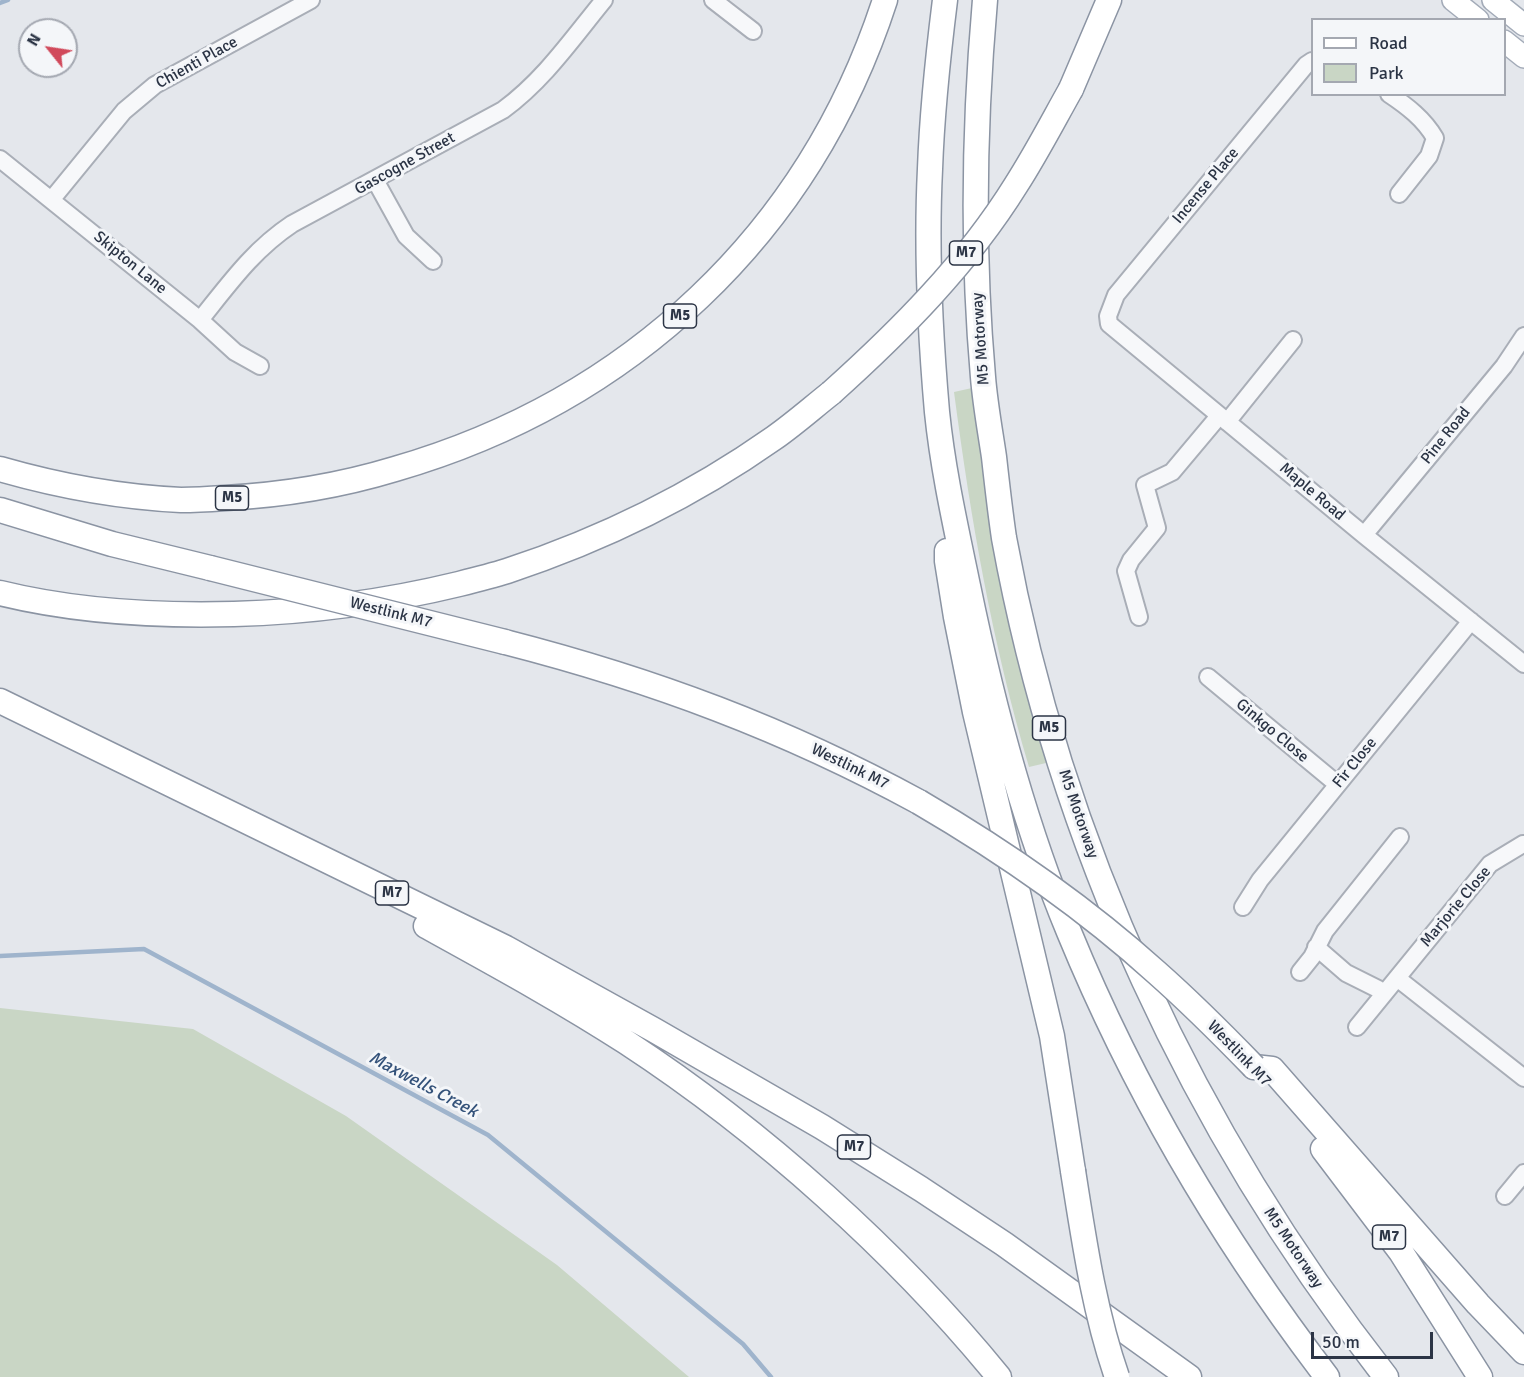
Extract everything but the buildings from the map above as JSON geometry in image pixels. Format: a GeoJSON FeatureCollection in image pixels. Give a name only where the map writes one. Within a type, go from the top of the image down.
{"type":"FeatureCollection","features":[{"type":"Feature","properties":{"kind":"highway","name":"M5"},"geometry":{"type":"LineString","coordinates":[[0,469],[103,493],[183,500],[273,496],[368,477],[427,460],[492,435],[533,415],[586,385],[663,331],[721,277],[750,243],[793,187],[837,113],[853,82],[885,0]]}},
{"type":"Feature","properties":{"kind":"highway"},"geometry":{"type":"LineString","coordinates":[[945,0],[930,159],[928,236],[937,412],[947,488],[975,619],[1005,742],[1042,860],[1069,933],[1110,1022],[1163,1127],[1220,1224],[1289,1328],[1327,1377]]}},
{"type":"Feature","properties":{"kind":"highway","name":"M5 Motorway"},"geometry":{"type":"LineString","coordinates":[[985,0],[977,136],[976,213],[978,310],[983,380],[1004,537],[1028,648],[1053,741],[1110,903],[1139,974],[1179,1057],[1217,1127],[1262,1201],[1316,1284],[1386,1377]]}},
{"type":"Feature","properties":{"kind":"highway","name":"M7"},"geometry":{"type":"LineString","coordinates":[[0,593],[86,609],[185,616],[270,613],[331,607],[417,594],[505,572],[585,541],[656,509],[716,476],[775,437],[831,393],[881,348],[927,301],[973,246],[1016,186],[1071,89],[1109,0]]}},
{"type":"Feature","properties":{"kind":"highway"},"geometry":{"type":"LineString","coordinates":[[947,488],[946,561],[956,617],[975,712],[1052,1036],[1073,1171],[1097,1302],[1117,1377]]}},
{"type":"Feature","properties":{"kind":"highway","name":"Westlink M7"},"geometry":{"type":"LineString","coordinates":[[0,510],[112,544],[591,665],[696,699],[825,754],[920,802],[1018,864],[1110,932],[1189,1002],[1254,1067],[1272,1069],[1292,1100]]}},
{"type":"Feature","properties":{"kind":"highway","name":"M7"},"geometry":{"type":"LineString","coordinates":[[0,700],[506,948],[654,1030],[822,1127],[1004,1244],[1189,1377]]}},
{"type":"Feature","properties":{"kind":"highway"},"geometry":{"type":"LineString","coordinates":[[161,780],[548,994],[669,1072],[756,1139],[828,1199],[910,1276],[995,1372]]}},
{"type":"Feature","properties":{"kind":"highway"},"geometry":{"type":"LineString","coordinates":[[1292,1100],[1524,1352]]}},
{"type":"Feature","properties":{"kind":"highway","name":"M7"},"geometry":{"type":"LineString","coordinates":[[1292,1100],[1331,1158],[1401,1252],[1480,1377]]}},
{"type":"Feature","properties":{"kind":"main road"},"geometry":{"type":"LineString","coordinates":[[1453,0],[1476,18]]}},
{"type":"Feature","properties":{"kind":"main road"},"geometry":{"type":"LineString","coordinates":[[1493,0],[1524,25]]}},
{"type":"Feature","properties":{"kind":"main road"},"geometry":{"type":"LineString","coordinates":[[1506,43],[1524,57]]}},
{"type":"Feature","properties":{"kind":"street","name":"Chienti Place"},"geometry":{"type":"LineString","coordinates":[[52,199],[124,111],[156,85],[311,0]]}},
{"type":"Feature","properties":{"kind":"street","name":"Gascogne Street"},"geometry":{"type":"LineString","coordinates":[[200,320],[252,257],[270,239],[292,224],[503,110],[521,96],[536,83],[604,0]]}},
{"type":"Feature","properties":{"kind":"street"},"geometry":{"type":"LineString","coordinates":[[713,0],[753,32]]}},
{"type":"Feature","properties":{"kind":"street","name":"Incense Place"},"geometry":{"type":"LineString","coordinates":[[1108,316],[1116,295],[1311,62]]}},
{"type":"Feature","properties":{"kind":"street"},"geometry":{"type":"LineString","coordinates":[[1392,96],[1416,114],[1429,127],[1435,138],[1429,156],[1399,194]]}},
{"type":"Feature","properties":{"kind":"street","name":"Skipton Lane"},"geometry":{"type":"LineString","coordinates":[[0,159],[200,320],[235,352],[260,366]]}},
{"type":"Feature","properties":{"kind":"street"},"geometry":{"type":"LineString","coordinates":[[375,180],[406,236],[433,261]]}},
{"type":"Feature","properties":{"kind":"street","name":"Maple Road"},"geometry":{"type":"LineString","coordinates":[[1108,316],[1109,324],[1364,535],[1524,663]]}},
{"type":"Feature","properties":{"kind":"street","name":"Pine Road"},"geometry":{"type":"LineString","coordinates":[[1364,535],[1504,366],[1524,336]]}},
{"type":"Feature","properties":{"kind":"street"},"geometry":{"type":"LineString","coordinates":[[1139,616],[1126,571],[1131,560],[1158,528],[1145,485],[1172,472],[1293,340]]}},
{"type":"Feature","properties":{"kind":"street","name":"Fir Close"},"geometry":{"type":"LineString","coordinates":[[1243,907],[1260,880],[1471,621]]}},
{"type":"Feature","properties":{"kind":"street","name":"Ginkgo Close"},"geometry":{"type":"LineString","coordinates":[[1208,677],[1337,784]]}},
{"type":"Feature","properties":{"kind":"street"},"geometry":{"type":"LineString","coordinates":[[1300,972],[1312,957],[1325,930],[1400,837]]}},
{"type":"Feature","properties":{"kind":"street","name":"Marjorie Close"},"geometry":{"type":"LineString","coordinates":[[1357,1027],[1490,864],[1522,844]]}},
{"type":"Feature","properties":{"kind":"street"},"geometry":{"type":"LineString","coordinates":[[1316,947],[1353,978],[1384,994]]}},
{"type":"Feature","properties":{"kind":"street"},"geometry":{"type":"LineString","coordinates":[[1397,978],[1524,1078]]}},
{"type":"Feature","properties":{"kind":"street"},"geometry":{"type":"LineString","coordinates":[[1505,1196],[1524,1173]]}},
{"type":"Feature","properties":{"kind":"green space"},"geometry":{"type":"Polygon","coordinates":[[[972,388],[988,508],[1004,601],[1046,763],[1029,767],[993,627],[968,487],[954,392],[972,388]]]}},
{"type":"Feature","properties":{"kind":"green space"},"geometry":{"type":"Polygon","coordinates":[[[0,1008],[193,1029],[346,1116],[557,1265],[689,1377],[0,1377],[0,1008]]]}},
{"type":"Feature","properties":{"kind":"waterway"},"geometry":{"type":"LineString","coordinates":[[0,3],[8,0]]}},
{"type":"Feature","properties":{"kind":"waterway","name":"Maxwells Creek"},"geometry":{"type":"LineString","coordinates":[[0,956],[144,949],[488,1135],[743,1344],[771,1377]]}}]}
